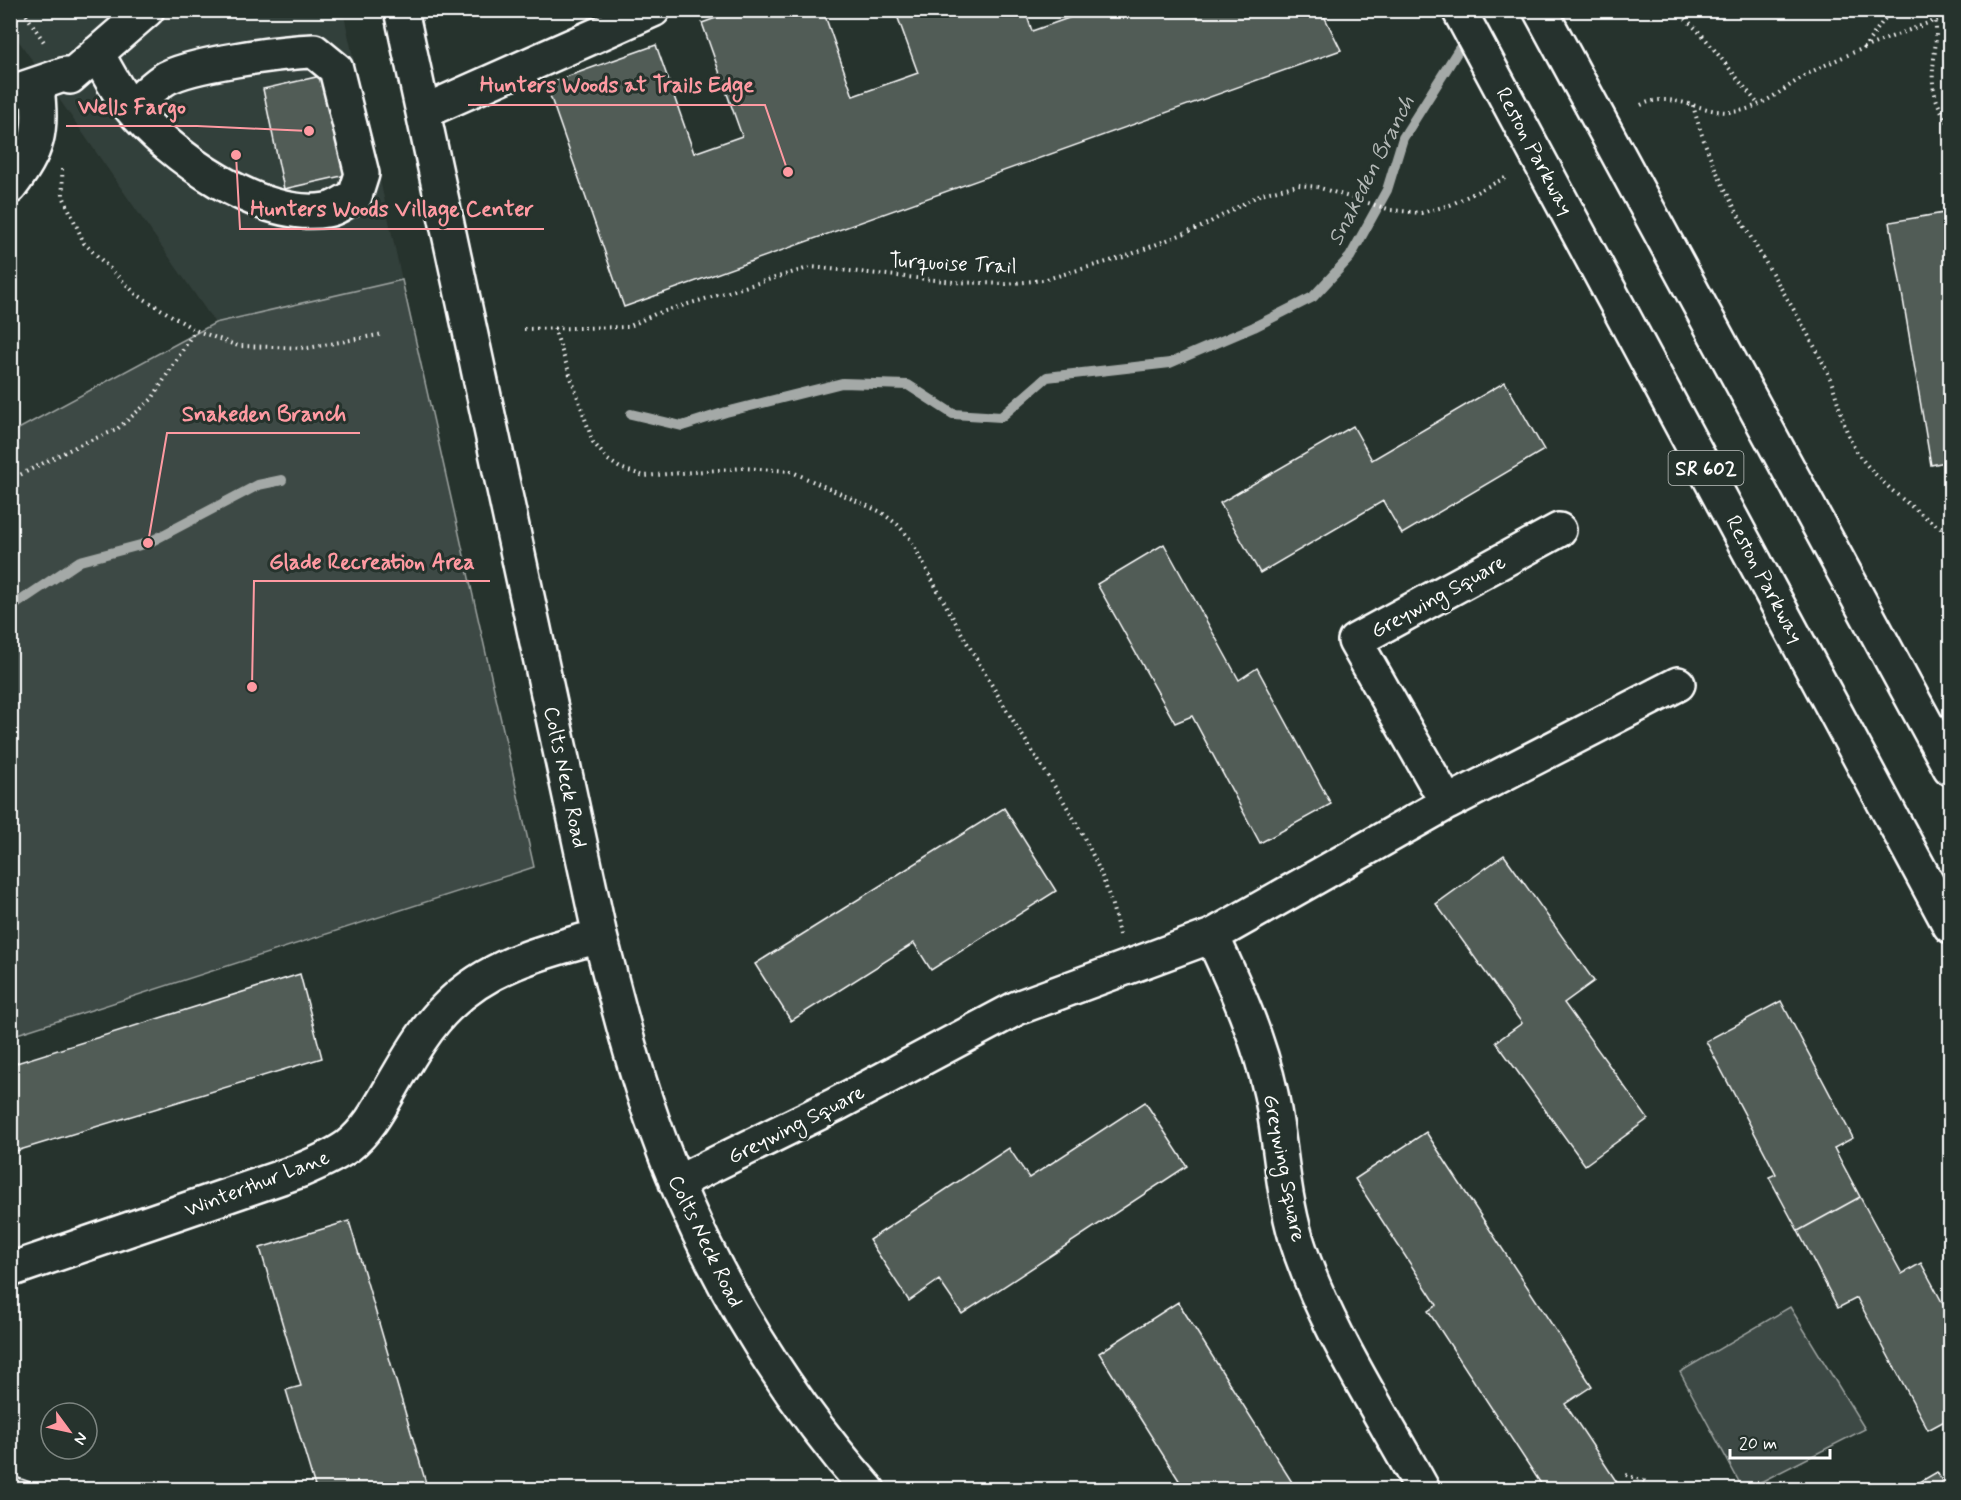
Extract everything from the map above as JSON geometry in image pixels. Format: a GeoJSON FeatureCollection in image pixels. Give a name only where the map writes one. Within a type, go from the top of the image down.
{"type":"FeatureCollection","features":[{"type":"Feature","properties":{"kind":"main road"},"geometry":{"type":"LineString","coordinates":[[10,188],[29,161],[40,123],[24,89],[66,74],[69,76],[147,10]]}},
{"type":"Feature","properties":{"kind":"main road","name":"Colts Neck Road"},"geometry":{"type":"LineString","coordinates":[[401,10],[600,936],[630,1050],[676,1183],[714,1263],[760,1343],[819,1430],[868,1490]]}},
{"type":"Feature","properties":{"kind":"main road"},"geometry":{"type":"LineString","coordinates":[[423,112],[653,10]]}},
{"type":"Feature","properties":{"kind":"main road","name":"Reston Parkway"},"geometry":{"type":"LineString","coordinates":[[1459,10],[1950,926]]}},
{"type":"Feature","properties":{"kind":"main road","name":"SR 602"},"geometry":{"type":"LineString","coordinates":[[1540,10],[1950,768]]}},
{"type":"Feature","properties":{"kind":"main road"},"geometry":{"type":"LineString","coordinates":[[97,53],[131,108],[174,150],[239,193],[291,211],[327,210],[355,196],[362,174],[336,69],[314,51],[281,52],[201,68],[164,79],[131,108]]}},
{"type":"Feature","properties":{"kind":"main road","name":"Greywing Square"},"geometry":{"type":"LineString","coordinates":[[1447,803],[1355,641],[1558,530]]}},
{"type":"Feature","properties":{"kind":"main road","name":"Greywing Square"},"geometry":{"type":"LineString","coordinates":[[676,1183],[836,1105],[1017,1008],[1212,936],[1447,803],[1678,684]]}},
{"type":"Feature","properties":{"kind":"main road","name":"Winterthur Lane"},"geometry":{"type":"LineString","coordinates":[[10,1269],[299,1171],[328,1158],[347,1147],[365,1130],[428,1031],[448,1006],[477,981],[536,953],[600,936]]}},
{"type":"Feature","properties":{"kind":"main road","name":"Greywing Square"},"geometry":{"type":"LineString","coordinates":[[1212,936],[1259,1044],[1271,1095],[1293,1225],[1312,1282],[1423,1490]]}},
{"type":"Feature","properties":{"kind":"path"},"geometry":{"type":"LineString","coordinates":[[23,10],[66,74]]}},
{"type":"Feature","properties":{"kind":"path"},"geometry":{"type":"LineString","coordinates":[[1677,10],[1704,37],[1758,104]]}},
{"type":"Feature","properties":{"kind":"path"},"geometry":{"type":"LineString","coordinates":[[1862,50],[1891,10]]}},
{"type":"Feature","properties":{"kind":"path"},"geometry":{"type":"LineString","coordinates":[[1934,10],[1936,20],[1932,86],[1934,99],[1950,125]]}},
{"type":"Feature","properties":{"kind":"path"},"geometry":{"type":"LineString","coordinates":[[1641,105],[1666,99],[1734,112],[1758,104],[1818,68],[1950,15]]}},
{"type":"Feature","properties":{"kind":"path"},"geometry":{"type":"LineString","coordinates":[[1693,105],[1700,132],[1718,174],[1826,371],[1850,441],[1882,482],[1950,535]]}},
{"type":"Feature","properties":{"kind":"path"},"geometry":{"type":"LineString","coordinates":[[61,160],[63,196],[84,243],[136,294],[195,330],[238,346],[308,348],[383,334]]}},
{"type":"Feature","properties":{"kind":"path","name":"Turquoise Trail"},"geometry":{"type":"LineString","coordinates":[[524,329],[628,327],[656,314],[812,267],[954,282],[1006,284],[1043,280],[1124,257],[1203,226],[1261,194],[1298,185],[1317,187],[1392,210],[1421,213],[1450,204],[1505,178]]}},
{"type":"Feature","properties":{"kind":"path"},"geometry":{"type":"LineString","coordinates":[[554,328],[593,442],[608,460],[620,468],[644,476],[743,468],[790,471],[880,512],[898,525],[911,540],[986,676],[1096,859],[1114,907],[1121,944],[1120,970]]}},
{"type":"Feature","properties":{"kind":"path"},"geometry":{"type":"LineString","coordinates":[[10,480],[69,450],[116,430],[152,399],[195,330]]}},
{"type":"Feature","properties":{"kind":"path"},"geometry":{"type":"LineString","coordinates":[[1626,1475],[1644,1481],[1649,1490]]}},
{"type":"Feature","properties":{"kind":"shaded area"},"geometry":{"type":"Polygon","coordinates":[[[10,11],[343,11],[402,280],[215,323],[11,30],[10,11]]]}},
{"type":"Feature","properties":{"kind":"shaded area"},"geometry":{"type":"Polygon","coordinates":[[[402,280],[534,867],[11,1036],[11,433],[215,323],[402,280]]]}},
{"type":"Feature","properties":{"kind":"shaded area"},"geometry":{"type":"Polygon","coordinates":[[[1790,1307],[1865,1429],[1743,1489],[1680,1372],[1790,1307]]]}},
{"type":"Feature","properties":{"kind":"building"},"geometry":{"type":"Polygon","coordinates":[[[738,10],[823,10],[853,96],[918,73],[895,10],[1025,10],[1032,31],[1091,10],[1321,10],[1341,50],[624,307],[546,84],[656,45],[694,153],[742,136],[702,23],[738,10]]]}},
{"type":"Feature","properties":{"kind":"building"},"geometry":{"type":"Polygon","coordinates":[[[334,73],[355,173],[284,189],[263,89],[334,73]]]}},
{"type":"Feature","properties":{"kind":"building"},"geometry":{"type":"Polygon","coordinates":[[[1950,212],[1950,461],[1931,465],[1890,222],[1950,212]]]}},
{"type":"Feature","properties":{"kind":"building"},"geometry":{"type":"Polygon","coordinates":[[[1505,382],[1544,450],[1402,534],[1383,501],[1260,573],[1220,503],[1353,426],[1372,460],[1505,382]]]}},
{"type":"Feature","properties":{"kind":"building"},"geometry":{"type":"Polygon","coordinates":[[[1164,544],[1239,680],[1257,668],[1331,804],[1260,843],[1192,716],[1175,723],[1097,584],[1164,544]]]}},
{"type":"Feature","properties":{"kind":"building"},"geometry":{"type":"Polygon","coordinates":[[[1004,808],[1056,891],[931,970],[914,943],[791,1021],[755,964],[1004,808]]]}},
{"type":"Feature","properties":{"kind":"building"},"geometry":{"type":"Polygon","coordinates":[[[1504,855],[1594,981],[1564,1003],[1648,1119],[1585,1165],[1496,1042],[1522,1023],[1436,904],[1504,855]]]}},
{"type":"Feature","properties":{"kind":"building"},"geometry":{"type":"Polygon","coordinates":[[[300,974],[322,1058],[10,1153],[10,1065],[300,974]]]}},
{"type":"Feature","properties":{"kind":"building"},"geometry":{"type":"Polygon","coordinates":[[[1781,1001],[1853,1138],[1834,1148],[1860,1197],[1798,1231],[1769,1177],[1776,1174],[1706,1041],[1781,1001]]]}},
{"type":"Feature","properties":{"kind":"building"},"geometry":{"type":"Polygon","coordinates":[[[1145,1102],[1187,1166],[962,1314],[939,1280],[909,1301],[869,1240],[1009,1148],[1029,1178],[1145,1102]]]}},
{"type":"Feature","properties":{"kind":"building"},"geometry":{"type":"Polygon","coordinates":[[[1426,1132],[1592,1386],[1565,1404],[1622,1490],[1545,1490],[1428,1311],[1437,1305],[1355,1179],[1426,1132]]]}},
{"type":"Feature","properties":{"kind":"building"},"geometry":{"type":"Polygon","coordinates":[[[1860,1197],[1902,1274],[1921,1263],[1950,1317],[1950,1418],[1928,1430],[1857,1298],[1838,1308],[1798,1231],[1860,1197]]]}},
{"type":"Feature","properties":{"kind":"building"},"geometry":{"type":"Polygon","coordinates":[[[349,1221],[428,1490],[316,1490],[286,1390],[301,1386],[260,1248],[349,1221]]]}},
{"type":"Feature","properties":{"kind":"building"},"geometry":{"type":"Polygon","coordinates":[[[1178,1302],[1297,1490],[1185,1490],[1099,1353],[1178,1302]]]}},
{"type":"Feature","properties":{"kind":"building"},"geometry":{"type":"Polygon","coordinates":[[[1937,1472],[1947,1490],[1906,1490],[1937,1472]]]}},
{"type":"Feature","properties":{"kind":"building"},"geometry":{"type":"Polygon","coordinates":[[[10,1475],[53,1490],[10,1490],[10,1475]]]}},
{"type":"Feature","properties":{"kind":"waterway","name":"Snakeden Branch"},"geometry":{"type":"LineString","coordinates":[[631,414],[682,426],[726,412],[842,383],[908,385],[953,414],[1001,417],[1047,377],[1170,363],[1254,327],[1313,297],[1350,257],[1387,190],[1403,138],[1459,49]]}},
{"type":"Feature","properties":{"kind":"waterway","name":"Snakeden Branch"},"geometry":{"type":"LineString","coordinates":[[10,608],[80,561],[148,543],[258,485],[282,480]]}},
{"type":"Feature","properties":{"kind":"place","name":"Wells Fargo"},"geometry":{"type":"Point","coordinates":[309,131]}},
{"type":"Feature","properties":{"kind":"place","name":"Hunters Woods Village Center"},"geometry":{"type":"Point","coordinates":[236,155]}},
{"type":"Feature","properties":{"kind":"place","name":"Hunters Woods at Trails Edge"},"geometry":{"type":"Point","coordinates":[788,172]}},
{"type":"Feature","properties":{"kind":"place","name":"Snakeden Branch"},"geometry":{"type":"Point","coordinates":[148,543]}},
{"type":"Feature","properties":{"kind":"place","name":"Glade Recreation Area"},"geometry":{"type":"Point","coordinates":[252,687]}}]}
